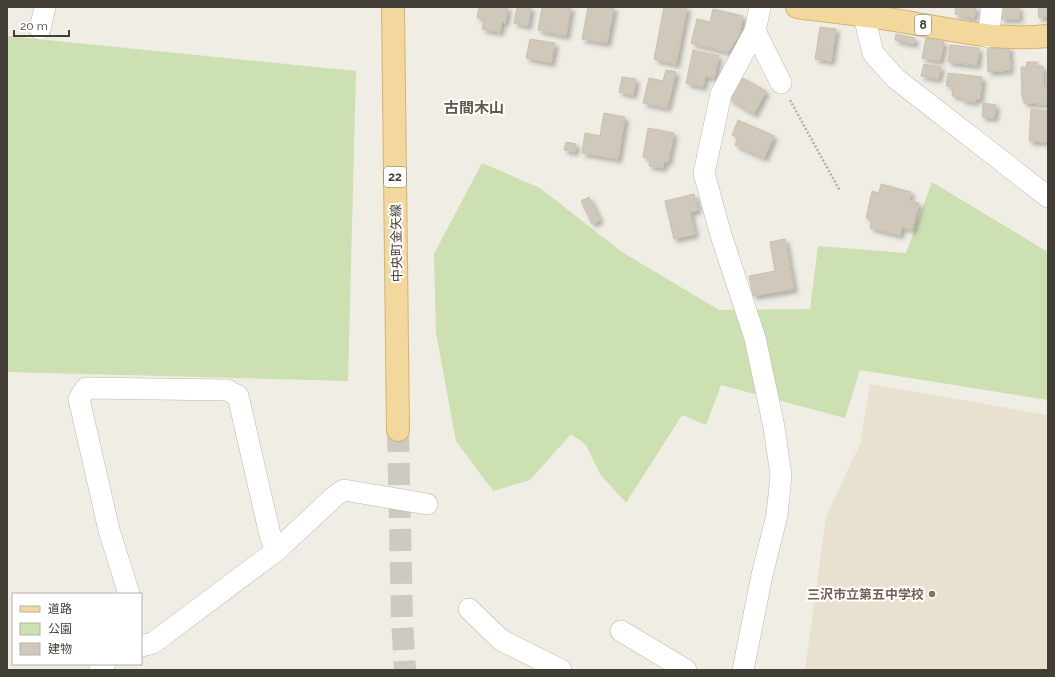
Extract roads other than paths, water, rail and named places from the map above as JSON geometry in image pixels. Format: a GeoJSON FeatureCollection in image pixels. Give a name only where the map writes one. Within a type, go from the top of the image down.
{"type":"FeatureCollection","features":[{"type":"Feature","properties":{"kind":"main road","name":"中央町金矢線"},"geometry":{"type":"LineString","coordinates":[[392,7],[398,430]]}},
{"type":"Feature","properties":{"kind":"main road","name":"8"},"geometry":{"type":"LineString","coordinates":[[797,7],[864,11],[988,37],[1030,38],[1048,36]]}},
{"type":"Feature","properties":{"kind":"street"},"geometry":{"type":"LineString","coordinates":[[40,29],[45,7]]}},
{"type":"Feature","properties":{"kind":"street"},"geometry":{"type":"LineString","coordinates":[[743,670],[762,575],[777,515],[780,475],[774,428],[755,338],[720,232],[704,173],[721,94],[755,31],[760,7]]}},
{"type":"Feature","properties":{"kind":"street"},"geometry":{"type":"LineString","coordinates":[[988,37],[992,7]]}},
{"type":"Feature","properties":{"kind":"street"},"geometry":{"type":"LineString","coordinates":[[864,11],[873,53],[896,78],[1048,197]]}},
{"type":"Feature","properties":{"kind":"street"},"geometry":{"type":"LineString","coordinates":[[755,31],[781,83]]}},
{"type":"Feature","properties":{"kind":"street"},"geometry":{"type":"LineString","coordinates":[[128,593],[109,530],[79,399],[86,388],[227,390],[238,396],[270,535],[276,550]]}},
{"type":"Feature","properties":{"kind":"street"},"geometry":{"type":"LineString","coordinates":[[142,642],[153,643],[276,550],[335,496],[344,490],[427,504]]}},
{"type":"Feature","properties":{"kind":"street"},"geometry":{"type":"LineString","coordinates":[[469,609],[501,640],[561,670]]}},
{"type":"Feature","properties":{"kind":"street"},"geometry":{"type":"LineString","coordinates":[[621,631],[686,670]]}},
{"type":"Feature","properties":{"kind":"tunnel"},"geometry":{"type":"LineString","coordinates":[[398,430],[402,621],[405,670]]}},
{"type":"Feature","properties":{"kind":"place","name":"三沢市立第五中学校"},"geometry":{"type":"Point","coordinates":[932,594]}},
{"type":"Feature","properties":{"kind":"district","name":"古間木山"},"geometry":{"type":"Point","coordinates":[474,108]}}]}
